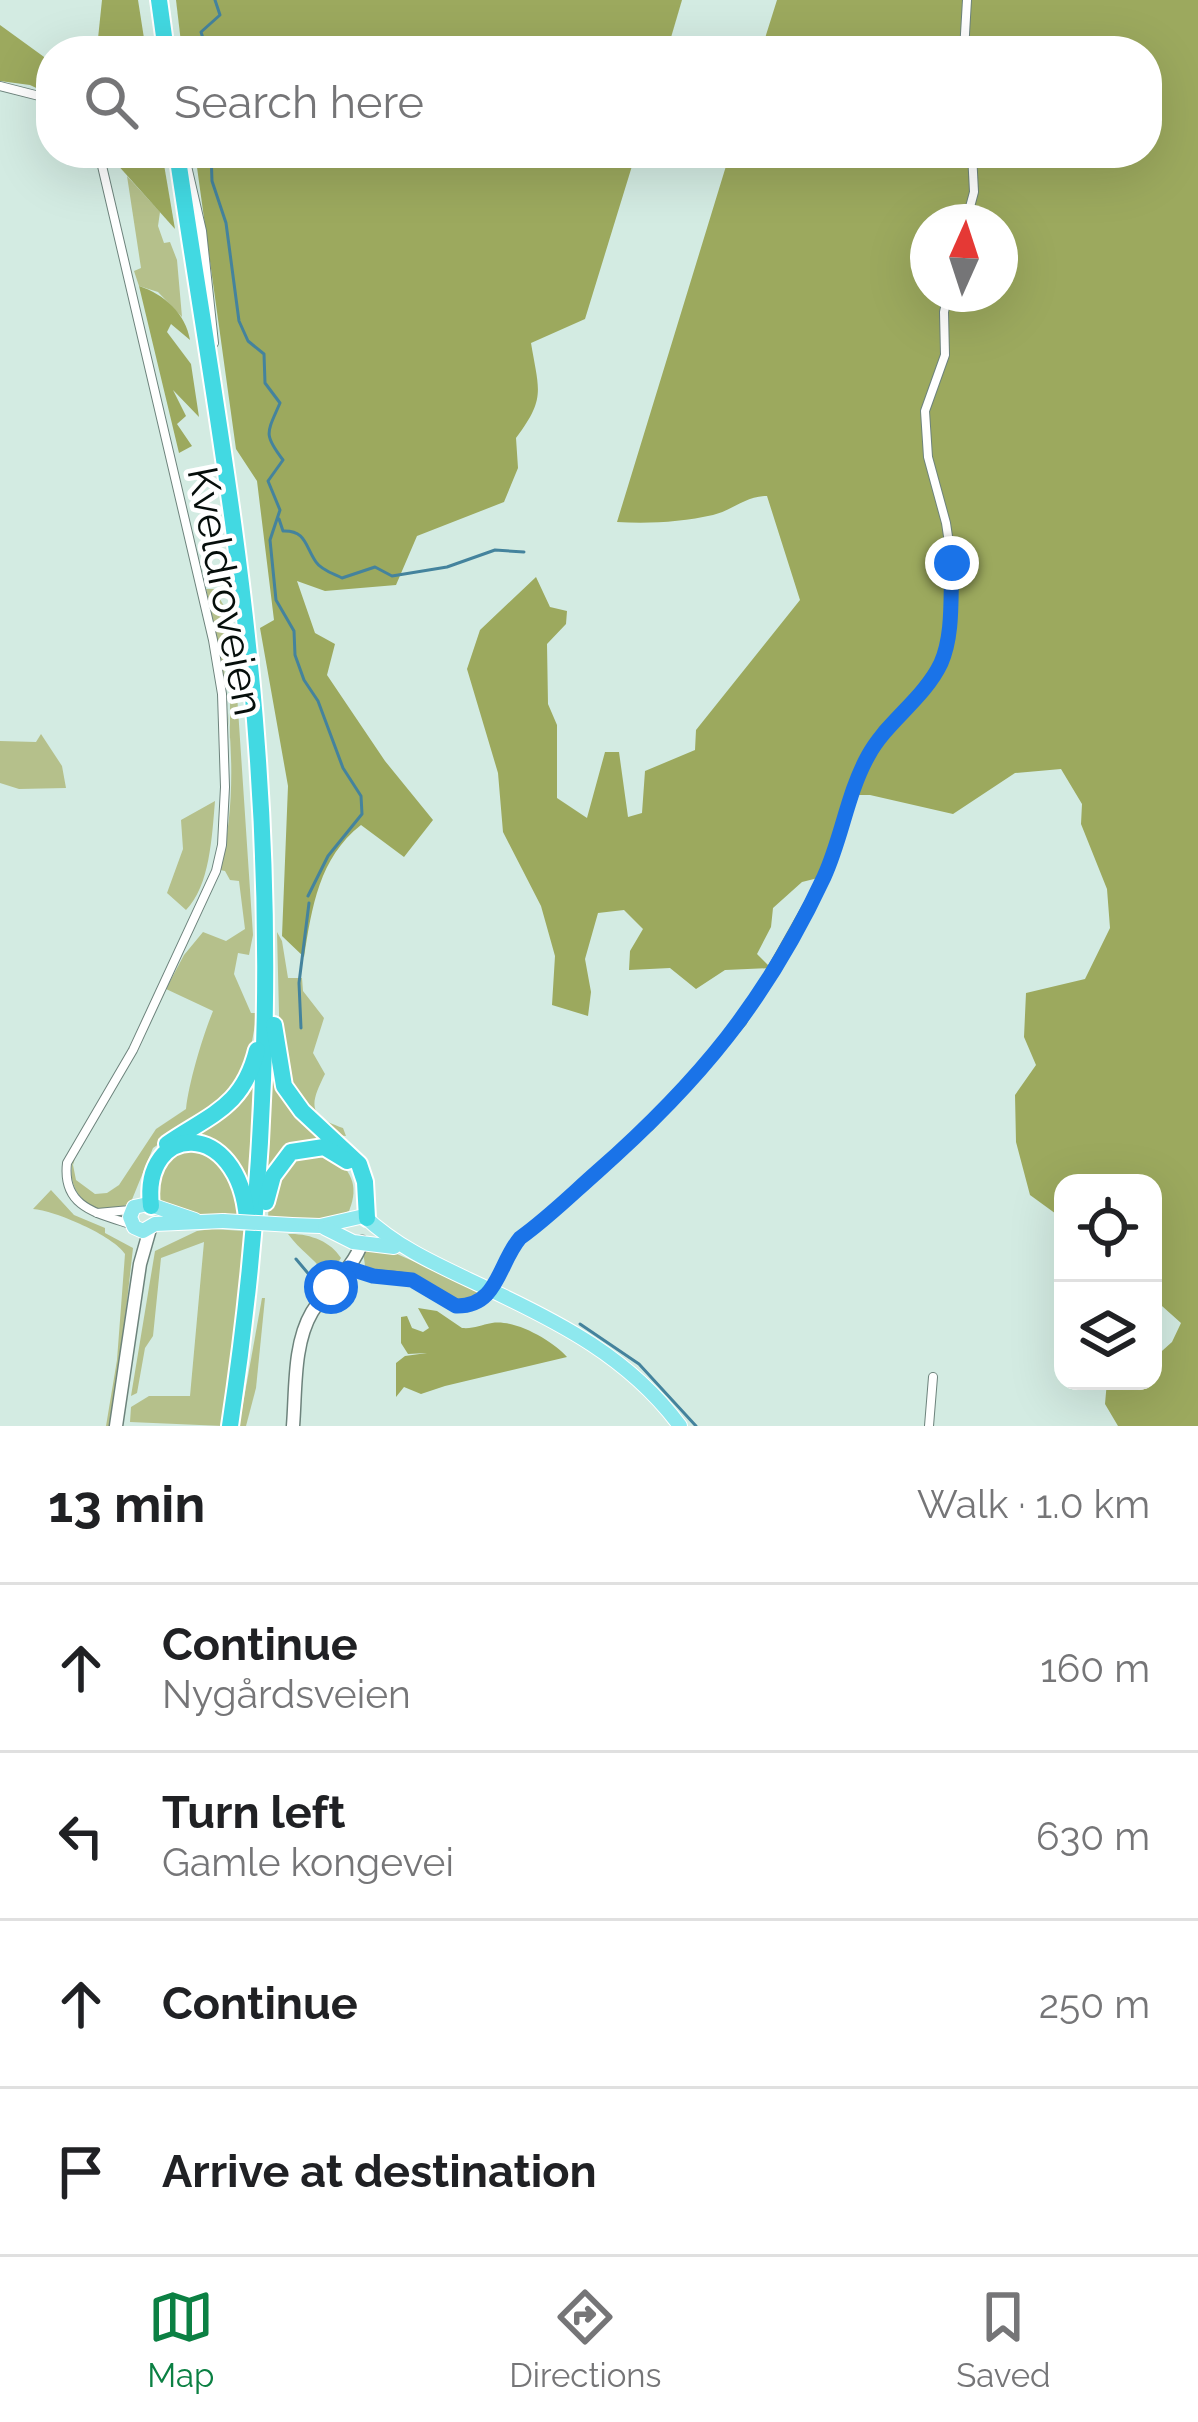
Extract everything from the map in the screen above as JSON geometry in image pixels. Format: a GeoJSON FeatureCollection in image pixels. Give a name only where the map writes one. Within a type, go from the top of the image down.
{"type":"FeatureCollection","features":[{"type":"Feature","properties":{"kind":"highway"},"geometry":{"type":"LineString","coordinates":[[157,0],[162,36]]}},
{"type":"Feature","properties":{"kind":"highway"},"geometry":{"type":"LineString","coordinates":[[183,168],[257,691],[268,849],[269,982],[258,1244]]}},
{"type":"Feature","properties":{"kind":"highway"},"geometry":{"type":"LineString","coordinates":[[183,168],[252,692],[262,848],[259,1165],[233,1426]]}},
{"type":"Feature","properties":{"kind":"highway"},"geometry":{"type":"LineString","coordinates":[[269,982],[284,1086],[302,1112],[359,1164],[365,1182],[358,1230]]}},
{"type":"Feature","properties":{"kind":"highway"},"geometry":{"type":"LineString","coordinates":[[144,1217],[146,1172],[158,1151],[225,1108],[245,1085],[257,1053],[264,1002]]}},
{"type":"Feature","properties":{"kind":"highway"},"geometry":{"type":"LineString","coordinates":[[144,1217],[152,1172],[172,1148],[198,1143],[229,1160],[247,1207],[246,1304]]}},
{"type":"Feature","properties":{"kind":"highway"},"geometry":{"type":"LineString","coordinates":[[233,1426],[258,1244],[273,1176],[284,1160],[301,1148],[335,1151],[352,1166],[358,1183],[358,1230]]}},
{"type":"Feature","properties":{"kind":"main road"},"geometry":{"type":"LineString","coordinates":[[116,1426],[144,1217],[358,1230],[586,1339],[644,1384],[680,1426]]}},
{"type":"Feature","properties":{"kind":"main road"},"geometry":{"type":"LineString","coordinates":[[293,1426],[303,1331],[313,1310],[346,1269],[358,1230]]}},
{"type":"Feature","properties":{"kind":"street"},"geometry":{"type":"LineString","coordinates":[[965,36],[967,0]]}},
{"type":"Feature","properties":{"kind":"street"},"geometry":{"type":"LineString","coordinates":[[0,86],[36,95]]}},
{"type":"Feature","properties":{"kind":"street","name":"Kveldroveien"},"geometry":{"type":"LineString","coordinates":[[103,168],[223,694],[225,801],[219,860],[204,902],[123,1069],[69,1154],[65,1172],[78,1204],[95,1214],[144,1217]]}},
{"type":"Feature","properties":{"kind":"street"},"geometry":{"type":"LineString","coordinates":[[971,204],[973,168]]}},
{"type":"Feature","properties":{"kind":"street"},"geometry":{"type":"LineString","coordinates":[[346,1269],[401,1276],[449,1303],[473,1304],[491,1292],[520,1238],[650,1126],[742,1022],[826,873],[854,788],[883,730],[906,709],[940,664],[949,628],[952,563],[928,457],[925,411],[945,355],[944,312]]}},
{"type":"Feature","properties":{"kind":"street"},"geometry":{"type":"LineString","coordinates":[[929,1426],[933,1378]]}},
{"type":"Feature","properties":{"kind":"green space"},"geometry":{"type":"Polygon","coordinates":[[[102,0],[138,0],[144,36],[98,36],[102,0]]]}},
{"type":"Feature","properties":{"kind":"green space"},"geometry":{"type":"Polygon","coordinates":[[[176,0],[682,0],[671,36],[180,36],[176,0]]]}},
{"type":"Feature","properties":{"kind":"green space"},"geometry":{"type":"Polygon","coordinates":[[[777,0],[1198,0],[1198,1426],[1118,1426],[1105,1404],[1106,1390],[1162,1390],[1162,1351],[1181,1323],[1162,1306],[1162,1174],[1054,1174],[1054,1212],[1030,1195],[1016,1142],[1015,1095],[1036,1065],[1024,1037],[1026,993],[1085,979],[1110,928],[1107,889],[1081,824],[1082,804],[1061,769],[1015,773],[953,814],[870,795],[847,795],[826,876],[802,882],[773,908],[771,927],[757,954],[771,968],[725,970],[696,989],[670,968],[629,970],[630,951],[643,929],[624,910],[598,913],[585,959],[591,992],[588,1016],[552,1005],[555,956],[541,906],[503,832],[498,773],[467,669],[480,630],[536,577],[550,607],[567,611],[566,624],[547,644],[548,704],[557,725],[557,798],[587,818],[605,752],[619,752],[628,817],[642,813],[645,771],[695,750],[696,730],[800,600],[767,496],[720,513],[665,522],[617,522],[725,168],[1162,168],[1162,36],[766,36],[777,0]]]}},
{"type":"Feature","properties":{"kind":"green space"},"geometry":{"type":"Polygon","coordinates":[[[0,25],[36,51],[36,88],[0,81],[0,25]]]}},
{"type":"Feature","properties":{"kind":"green space"},"geometry":{"type":"Polygon","coordinates":[[[120,168],[165,168],[175,229],[120,168]]]}},
{"type":"Feature","properties":{"kind":"green space"},"geometry":{"type":"Polygon","coordinates":[[[197,168],[631,168],[585,319],[531,343],[538,394],[516,438],[518,468],[504,502],[417,536],[396,585],[325,591],[297,581],[315,633],[335,644],[327,675],[385,761],[433,820],[404,857],[361,825],[347,838],[320,885],[304,957],[282,936],[288,786],[260,628],[274,620],[257,481],[236,449],[197,168]]]}},
{"type":"Feature","properties":{"kind":"green space"},"geometry":{"type":"Polygon","coordinates":[[[127,176],[160,212],[158,226],[164,243],[170,242],[177,260],[182,317],[158,292],[139,286],[134,271],[141,268],[127,176]]]}},
{"type":"Feature","properties":{"kind":"green space"},"geometry":{"type":"Polygon","coordinates":[[[139,286],[172,306],[190,340],[171,324],[167,332],[191,364],[199,417],[173,390],[186,416],[177,424],[192,446],[179,453],[139,286]]]}},
{"type":"Feature","properties":{"kind":"green space"},"geometry":{"type":"Polygon","coordinates":[[[206,589],[214,589],[227,611],[228,713],[220,658],[206,589]]]}},
{"type":"Feature","properties":{"kind":"green space"},"geometry":{"type":"Polygon","coordinates":[[[230,669],[236,679],[253,935],[249,955],[238,953],[234,974],[251,1013],[257,1013],[247,1070],[236,1091],[153,1148],[131,1202],[118,1208],[93,1206],[76,1190],[72,1178],[77,1151],[76,1180],[95,1194],[107,1193],[119,1185],[156,1129],[186,1109],[213,1011],[166,989],[184,955],[203,932],[226,941],[245,929],[239,881],[230,880],[220,870],[230,800],[230,669]]]}},
{"type":"Feature","properties":{"kind":"green space"},"geometry":{"type":"Polygon","coordinates":[[[41,734],[62,766],[66,788],[19,789],[0,783],[0,741],[36,742],[41,734]]]}},
{"type":"Feature","properties":{"kind":"green space"},"geometry":{"type":"Polygon","coordinates":[[[215,801],[205,874],[186,910],[167,893],[183,849],[181,820],[215,801]]]}},
{"type":"Feature","properties":{"kind":"green space"},"geometry":{"type":"Polygon","coordinates":[[[277,932],[288,978],[302,978],[303,991],[324,1018],[313,1053],[325,1074],[315,1108],[323,1119],[343,1128],[346,1136],[335,1135],[294,1094],[280,1054],[277,932]]]}},
{"type":"Feature","properties":{"kind":"green space"},"geometry":{"type":"Polygon","coordinates":[[[272,1048],[275,1066],[338,1144],[313,1141],[267,1181],[272,1048]]]}},
{"type":"Feature","properties":{"kind":"green space"},"geometry":{"type":"Polygon","coordinates":[[[259,1052],[252,1217],[247,1189],[192,1139],[259,1052]]]}},
{"type":"Feature","properties":{"kind":"green space"},"geometry":{"type":"Polygon","coordinates":[[[196,1146],[220,1154],[245,1218],[182,1212],[161,1201],[154,1191],[164,1159],[196,1146]]]}},
{"type":"Feature","properties":{"kind":"green space"},"geometry":{"type":"Polygon","coordinates":[[[329,1152],[351,1178],[349,1211],[330,1219],[268,1218],[269,1200],[294,1155],[329,1152]]]}},
{"type":"Feature","properties":{"kind":"green space"},"geometry":{"type":"Polygon","coordinates":[[[51,1190],[74,1215],[105,1228],[105,1233],[133,1248],[113,1426],[106,1426],[117,1360],[125,1254],[83,1225],[33,1209],[51,1190]]]}},
{"type":"Feature","properties":{"kind":"green space"},"geometry":{"type":"Polygon","coordinates":[[[212,1229],[244,1231],[223,1426],[130,1422],[131,1407],[149,1396],[190,1396],[204,1242],[161,1258],[153,1336],[145,1348],[137,1393],[131,1396],[155,1251],[212,1229]]]}},
{"type":"Feature","properties":{"kind":"green space"},"geometry":{"type":"Polygon","coordinates":[[[288,1234],[318,1239],[337,1252],[341,1258],[328,1278],[319,1266],[288,1234]]]}},
{"type":"Feature","properties":{"kind":"green space"},"geometry":{"type":"Polygon","coordinates":[[[381,1247],[479,1290],[476,1300],[450,1300],[413,1276],[366,1273],[363,1251],[381,1247]]]}},
{"type":"Feature","properties":{"kind":"green space"},"geometry":{"type":"Polygon","coordinates":[[[262,1298],[256,1388],[246,1426],[239,1426],[262,1298]]]}},
{"type":"Feature","properties":{"kind":"green space"},"geometry":{"type":"Polygon","coordinates":[[[418,1308],[437,1311],[462,1328],[501,1323],[522,1328],[567,1357],[421,1394],[404,1387],[396,1397],[396,1363],[405,1356],[427,1353],[408,1354],[401,1343],[401,1317],[407,1316],[412,1328],[423,1332],[429,1328],[418,1308]]]}},
{"type":"Feature","properties":{"kind":"waterway"},"geometry":{"type":"LineString","coordinates":[[202,36],[220,15],[215,0]]}},
{"type":"Feature","properties":{"kind":"waterway"},"geometry":{"type":"LineString","coordinates":[[212,168],[226,223],[239,321],[248,341],[264,354],[265,383],[280,403],[269,433],[283,460],[268,481],[280,510],[270,540],[276,600],[294,631],[295,655],[304,680],[318,701],[343,768],[361,796],[362,814],[328,856],[308,896]]}},
{"type":"Feature","properties":{"kind":"waterway"},"geometry":{"type":"LineString","coordinates":[[279,519],[283,531],[301,536],[318,565],[342,578],[375,567],[392,576],[447,567],[495,550],[524,552]]}},
{"type":"Feature","properties":{"kind":"waterway"},"geometry":{"type":"LineString","coordinates":[[301,1028],[299,983],[309,903]]}},
{"type":"Feature","properties":{"kind":"waterway"},"geometry":{"type":"LineString","coordinates":[[296,1259],[317,1284]]}},
{"type":"Feature","properties":{"kind":"waterway"},"geometry":{"type":"LineString","coordinates":[[580,1324],[639,1364],[696,1426]]}},
{"type":"Feature","properties":{"kind":"route"},"geometry":{"type":"LineString","coordinates":[[331,1287],[348,1268],[373,1276],[401,1276],[456,1306],[481,1300],[491,1292],[504,1258],[520,1238],[650,1126],[723,1047],[742,1022],[826,873],[866,759],[883,730],[906,709],[940,664],[949,628],[952,563]]}}]}
